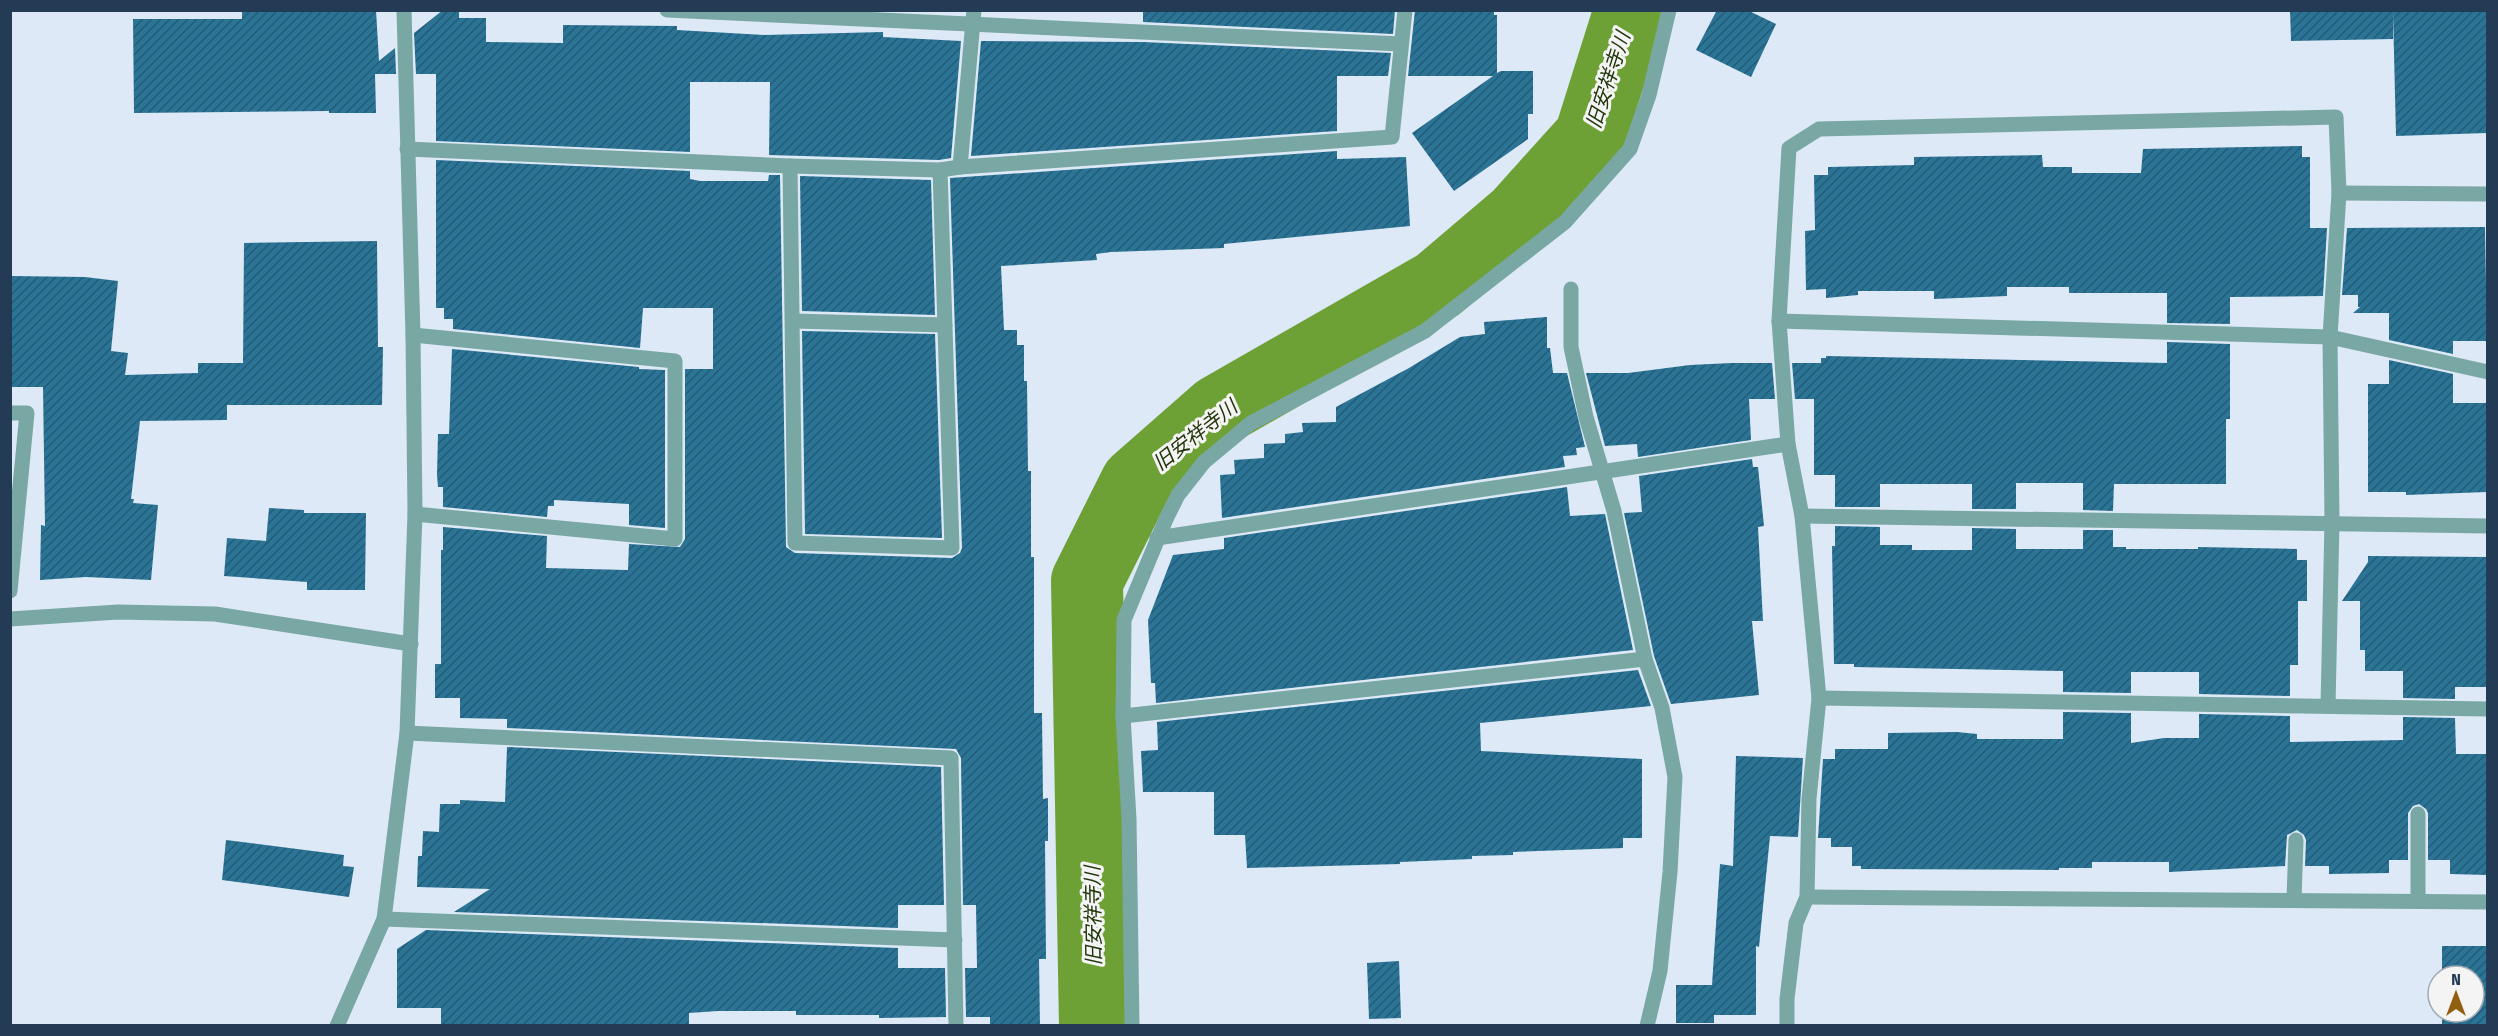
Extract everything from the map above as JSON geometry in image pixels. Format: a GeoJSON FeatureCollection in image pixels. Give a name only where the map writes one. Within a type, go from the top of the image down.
{"type":"FeatureCollection","features":[{"type":"Feature","properties":{"kind":"street"},"geometry":{"type":"LineString","coordinates":[[337,1026],[384,919],[407,733],[415,514],[413,335],[406,149],[404,10]]}},
{"type":"Feature","properties":{"kind":"street"},"geometry":{"type":"LineString","coordinates":[[667,10],[974,18],[1401,44]]}},
{"type":"Feature","properties":{"kind":"street"},"geometry":{"type":"LineString","coordinates":[[406,149],[790,166],[940,170],[1392,137],[1405,10]]}},
{"type":"Feature","properties":{"kind":"street"},"geometry":{"type":"LineString","coordinates":[[1132,1026],[1129,819],[1123,716],[1124,620],[1157,538],[1178,495],[1204,462],[1251,423],[1425,331],[1565,222],[1630,149],[1649,95],[1670,10]]}},
{"type":"Feature","properties":{"kind":"street"},"geometry":{"type":"LineString","coordinates":[[960,167],[974,18]]}},
{"type":"Feature","properties":{"kind":"street"},"geometry":{"type":"LineString","coordinates":[[1788,1026],[1787,999],[1796,923],[1807,897],[1809,799],[1819,698],[1802,516],[1788,444],[1779,321],[1789,148],[1819,129],[2336,117],[2339,193],[2330,338],[2332,522],[2328,706]]}},
{"type":"Feature","properties":{"kind":"street"},"geometry":{"type":"LineString","coordinates":[[790,166],[795,543],[952,548],[940,170]]}},
{"type":"Feature","properties":{"kind":"street"},"geometry":{"type":"LineString","coordinates":[[2339,193],[2487,195]]}},
{"type":"Feature","properties":{"kind":"street"},"geometry":{"type":"LineString","coordinates":[[1571,289],[1571,347],[1586,417],[1614,511],[1645,659],[1662,708],[1675,777],[1670,872],[1660,971],[1647,1026]]}},
{"type":"Feature","properties":{"kind":"street"},"geometry":{"type":"LineString","coordinates":[[793,321],[945,325]]}},
{"type":"Feature","properties":{"kind":"street"},"geometry":{"type":"LineString","coordinates":[[1779,321],[2330,338],[2487,372]]}},
{"type":"Feature","properties":{"kind":"street"},"geometry":{"type":"LineString","coordinates":[[413,335],[675,361],[675,539],[415,514]]}},
{"type":"Feature","properties":{"kind":"street"},"geometry":{"type":"LineString","coordinates":[[10,413],[27,414],[10,591]]}},
{"type":"Feature","properties":{"kind":"street"},"geometry":{"type":"LineString","coordinates":[[1157,538],[1788,444]]}},
{"type":"Feature","properties":{"kind":"street"},"geometry":{"type":"LineString","coordinates":[[1802,516],[2487,526]]}},
{"type":"Feature","properties":{"kind":"street"},"geometry":{"type":"LineString","coordinates":[[10,619],[118,612],[216,614],[411,644]]}},
{"type":"Feature","properties":{"kind":"street"},"geometry":{"type":"LineString","coordinates":[[1123,716],[1645,659]]}},
{"type":"Feature","properties":{"kind":"street"},"geometry":{"type":"LineString","coordinates":[[1819,698],[2487,709]]}},
{"type":"Feature","properties":{"kind":"street"},"geometry":{"type":"LineString","coordinates":[[407,733],[951,758],[956,1026]]}},
{"type":"Feature","properties":{"kind":"street"},"geometry":{"type":"LineString","coordinates":[[2418,814],[2418,901]]}},
{"type":"Feature","properties":{"kind":"street"},"geometry":{"type":"LineString","coordinates":[[2294,900],[2296,840]]}},
{"type":"Feature","properties":{"kind":"street"},"geometry":{"type":"LineString","coordinates":[[1807,897],[2487,902]]}},
{"type":"Feature","properties":{"kind":"street"},"geometry":{"type":"LineString","coordinates":[[384,919],[955,940]]}},
{"type":"Feature","properties":{"kind":"building"},"geometry":{"type":"Polygon","coordinates":[[[242,10],[376,10],[379,61],[395,48],[396,74],[375,74],[376,113],[329,113],[329,111],[134,113],[133,19],[242,19],[242,10]]]}},
{"type":"Feature","properties":{"kind":"building"},"geometry":{"type":"Polygon","coordinates":[[[443,10],[459,10],[459,18],[486,18],[486,42],[563,43],[563,25],[677,26],[677,30],[765,35],[883,32],[883,37],[961,41],[951,158],[939,160],[769,155],[770,82],[690,82],[690,152],[436,141],[436,74],[416,74],[414,33],[443,10]]]}},
{"type":"Feature","properties":{"kind":"building"},"geometry":{"type":"Polygon","coordinates":[[[1143,10],[1395,10],[1393,34],[1143,22],[1143,10]]]}},
{"type":"Feature","properties":{"kind":"building"},"geometry":{"type":"Polygon","coordinates":[[[1415,10],[1494,10],[1494,15],[1497,15],[1497,73],[1533,71],[1533,114],[1528,114],[1528,139],[1454,191],[1412,133],[1493,76],[1408,76],[1415,10]]]}},
{"type":"Feature","properties":{"kind":"building"},"geometry":{"type":"Polygon","coordinates":[[[1717,10],[1747,10],[1776,24],[1751,77],[1696,50],[1717,10]]]}},
{"type":"Feature","properties":{"kind":"building"},"geometry":{"type":"Polygon","coordinates":[[[2290,10],[2487,10],[2487,133],[2396,136],[2393,12],[2393,39],[2291,41],[2290,10]]]}},
{"type":"Feature","properties":{"kind":"building"},"geometry":{"type":"Polygon","coordinates":[[[981,41],[1143,42],[1391,53],[1388,76],[1337,76],[1337,131],[971,156],[981,41]]]}},
{"type":"Feature","properties":{"kind":"building"},"geometry":{"type":"Polygon","coordinates":[[[2302,146],[2302,157],[2310,157],[2310,228],[2327,228],[2323,296],[2230,297],[2230,324],[2167,323],[2167,293],[2069,293],[2069,287],[2007,287],[2007,296],[1934,299],[1934,291],[1858,291],[1858,295],[1826,298],[1826,289],[1806,290],[1805,231],[1815,230],[1814,175],[1828,175],[1828,167],[1914,165],[1914,157],[2042,155],[2043,167],[2072,167],[2072,173],[2141,173],[2143,149],[2302,146]]]}},
{"type":"Feature","properties":{"kind":"building"},"geometry":{"type":"Polygon","coordinates":[[[1337,151],[1337,159],[1406,157],[1410,226],[1224,244],[1224,248],[1111,252],[1096,254],[1097,260],[1001,266],[1004,330],[1017,330],[1017,345],[1024,345],[1024,381],[1027,381],[1028,471],[1031,471],[1031,557],[1034,557],[1034,713],[1042,713],[1043,799],[1048,798],[1048,841],[1045,841],[1046,959],[1039,959],[1040,1026],[990,1026],[990,1017],[966,1017],[965,968],[977,968],[976,905],[963,905],[961,758],[956,749],[507,728],[507,719],[460,718],[460,698],[435,698],[435,664],[441,664],[443,527],[547,536],[546,568],[628,570],[629,544],[680,547],[685,539],[685,369],[713,369],[713,308],[643,308],[640,348],[453,329],[453,319],[444,319],[444,308],[436,308],[436,160],[690,171],[690,179],[700,181],[768,181],[769,175],[780,175],[786,547],[795,553],[952,558],[960,553],[962,548],[950,178],[1337,151]]]}},
{"type":"Feature","properties":{"kind":"building"},"geometry":{"type":"Polygon","coordinates":[[[800,176],[931,180],[935,315],[802,311],[800,176]]]}},
{"type":"Feature","properties":{"kind":"building"},"geometry":{"type":"Polygon","coordinates":[[[2485,227],[2487,341],[2453,341],[2453,354],[2389,340],[2389,313],[2353,313],[2360,307],[2358,307],[2358,295],[2342,295],[2347,228],[2485,227]]]}},
{"type":"Feature","properties":{"kind":"building"},"geometry":{"type":"Polygon","coordinates":[[[377,241],[378,347],[383,347],[382,405],[227,405],[227,420],[140,421],[131,499],[134,499],[133,503],[158,505],[151,580],[86,577],[40,580],[41,525],[45,526],[43,387],[10,387],[10,276],[85,277],[118,281],[111,351],[128,353],[125,375],[198,373],[198,363],[243,363],[244,243],[377,241]]]}},
{"type":"Feature","properties":{"kind":"building"},"geometry":{"type":"Polygon","coordinates":[[[1547,317],[1547,348],[1550,348],[1553,373],[1567,373],[1585,447],[1576,448],[1577,455],[1563,456],[1565,467],[1222,518],[1220,475],[1235,474],[1234,460],[1264,458],[1264,444],[1285,443],[1285,434],[1303,432],[1302,423],[1336,422],[1336,407],[1409,368],[1460,337],[1485,334],[1484,322],[1547,317]]]}},
{"type":"Feature","properties":{"kind":"building"},"geometry":{"type":"Polygon","coordinates":[[[802,331],[935,334],[942,538],[805,534],[802,331]]]}},
{"type":"Feature","properties":{"kind":"building"},"geometry":{"type":"Polygon","coordinates":[[[2167,342],[2230,344],[2230,419],[2226,419],[2226,484],[2114,484],[2113,511],[2083,510],[2083,483],[2016,483],[2016,509],[1972,509],[1972,484],[1880,484],[1880,507],[1835,507],[1835,475],[1814,475],[1814,399],[1795,399],[1792,363],[1821,363],[1821,358],[1826,358],[1826,356],[2167,363],[2167,342]]]}},
{"type":"Feature","properties":{"kind":"building"},"geometry":{"type":"Polygon","coordinates":[[[452,349],[665,370],[665,528],[629,525],[629,504],[554,500],[554,506],[548,506],[547,517],[443,507],[443,487],[438,487],[437,475],[438,434],[449,434],[452,349]]]}},
{"type":"Feature","properties":{"kind":"building"},"geometry":{"type":"Polygon","coordinates":[[[2389,360],[2453,374],[2453,403],[2487,403],[2487,492],[2406,495],[2406,492],[2368,492],[2368,384],[2389,384],[2389,360]]]}},
{"type":"Feature","properties":{"kind":"building"},"geometry":{"type":"Polygon","coordinates":[[[1772,363],[1775,399],[1749,399],[1751,440],[1638,457],[1637,444],[1605,446],[1586,373],[1628,373],[1690,365],[1772,363]]]}},
{"type":"Feature","properties":{"kind":"building"},"geometry":{"type":"Polygon","coordinates":[[[1752,459],[1753,467],[1758,467],[1764,526],[1758,527],[1763,621],[1752,621],[1759,695],[1671,704],[1654,656],[1624,513],[1642,512],[1639,476],[1752,459]]]}},
{"type":"Feature","properties":{"kind":"building"},"geometry":{"type":"Polygon","coordinates":[[[1567,487],[1570,516],[1605,514],[1633,650],[1156,703],[1155,683],[1151,683],[1148,620],[1173,555],[1224,549],[1224,538],[1567,487]]]}},
{"type":"Feature","properties":{"kind":"building"},"geometry":{"type":"Polygon","coordinates":[[[269,508],[304,510],[304,513],[366,513],[365,590],[307,590],[307,582],[224,576],[227,538],[266,541],[269,508]]]}},
{"type":"Feature","properties":{"kind":"building"},"geometry":{"type":"Polygon","coordinates":[[[1835,526],[1880,527],[1880,545],[1912,545],[1912,550],[1972,550],[1972,528],[2016,529],[2016,549],[2083,549],[2083,530],[2113,530],[2113,547],[2126,547],[2126,549],[2198,549],[2198,547],[2297,549],[2297,560],[2307,560],[2307,601],[2298,601],[2298,665],[2290,665],[2290,696],[2199,694],[2199,672],[2131,672],[2131,693],[2063,692],[2063,671],[1854,667],[1854,664],[1834,664],[1832,546],[1835,546],[1835,526]]]}},
{"type":"Feature","properties":{"kind":"building"},"geometry":{"type":"Polygon","coordinates":[[[2368,556],[2487,557],[2487,687],[2455,687],[2455,699],[2403,698],[2403,671],[2365,671],[2365,650],[2360,650],[2360,601],[2342,601],[2368,562],[2368,556]]]}},
{"type":"Feature","properties":{"kind":"building"},"geometry":{"type":"Polygon","coordinates":[[[1638,670],[1651,706],[1480,723],[1481,751],[1642,759],[1642,838],[1623,838],[1623,848],[1513,852],[1513,855],[1472,856],[1472,859],[1400,862],[1400,864],[1247,868],[1245,835],[1214,835],[1214,792],[1143,792],[1141,751],[1158,750],[1157,722],[1638,670]]]}},
{"type":"Feature","properties":{"kind":"building"},"geometry":{"type":"Polygon","coordinates":[[[2063,712],[2131,713],[2131,743],[2164,738],[2199,738],[2199,714],[2290,716],[2290,742],[2403,740],[2403,717],[2455,718],[2456,754],[2487,754],[2487,875],[2450,874],[2450,860],[2428,860],[2428,813],[2419,804],[2413,806],[2408,813],[2408,860],[2389,860],[2389,873],[2329,874],[2329,866],[2305,866],[2306,840],[2304,835],[2297,830],[2287,835],[2285,866],[2169,872],[2169,862],[2092,862],[2092,868],[2059,868],[2059,870],[1861,869],[1861,866],[1852,866],[1852,847],[1831,847],[1831,838],[1818,838],[1823,759],[1835,759],[1835,749],[1888,749],[1888,733],[1957,732],[1977,734],[1977,739],[2063,739],[2063,712]]]}},
{"type":"Feature","properties":{"kind":"building"},"geometry":{"type":"Polygon","coordinates":[[[507,747],[941,767],[944,905],[898,905],[898,928],[454,912],[490,889],[417,887],[418,856],[422,856],[423,831],[439,832],[440,804],[460,804],[460,800],[505,802],[507,747]]]}},
{"type":"Feature","properties":{"kind":"building"},"geometry":{"type":"Polygon","coordinates":[[[1736,756],[1803,758],[1798,837],[1770,836],[1759,947],[1756,946],[1756,1015],[1714,1015],[1714,1023],[1676,1023],[1676,985],[1712,985],[1720,864],[1733,866],[1736,756]]]}},
{"type":"Feature","properties":{"kind":"building"},"geometry":{"type":"Polygon","coordinates":[[[226,840],[344,855],[343,866],[354,867],[349,897],[222,880],[226,840]]]}},
{"type":"Feature","properties":{"kind":"building"},"geometry":{"type":"Polygon","coordinates":[[[426,930],[898,948],[898,968],[945,968],[946,1017],[879,1018],[879,1015],[796,1015],[796,1011],[718,1011],[689,1013],[689,1026],[441,1026],[441,1008],[397,1008],[397,949],[426,930]]]}},
{"type":"Feature","properties":{"kind":"building"},"geometry":{"type":"Polygon","coordinates":[[[2442,946],[2487,946],[2486,1026],[2442,1026],[2442,1024],[2486,1024],[2486,964],[2442,964],[2442,946]]]}},
{"type":"Feature","properties":{"kind":"building"},"geometry":{"type":"Polygon","coordinates":[[[1399,961],[1401,1018],[1369,1019],[1367,963],[1399,961]]]}},
{"type":"Feature","properties":{"kind":"waterway","name":"旧安祥寺川"},"geometry":{"type":"LineString","coordinates":[[1095,1026],[1087,581],[1136,483],[1218,411],[1438,285],[1518,217],[1590,137],[1630,10]]}}]}
